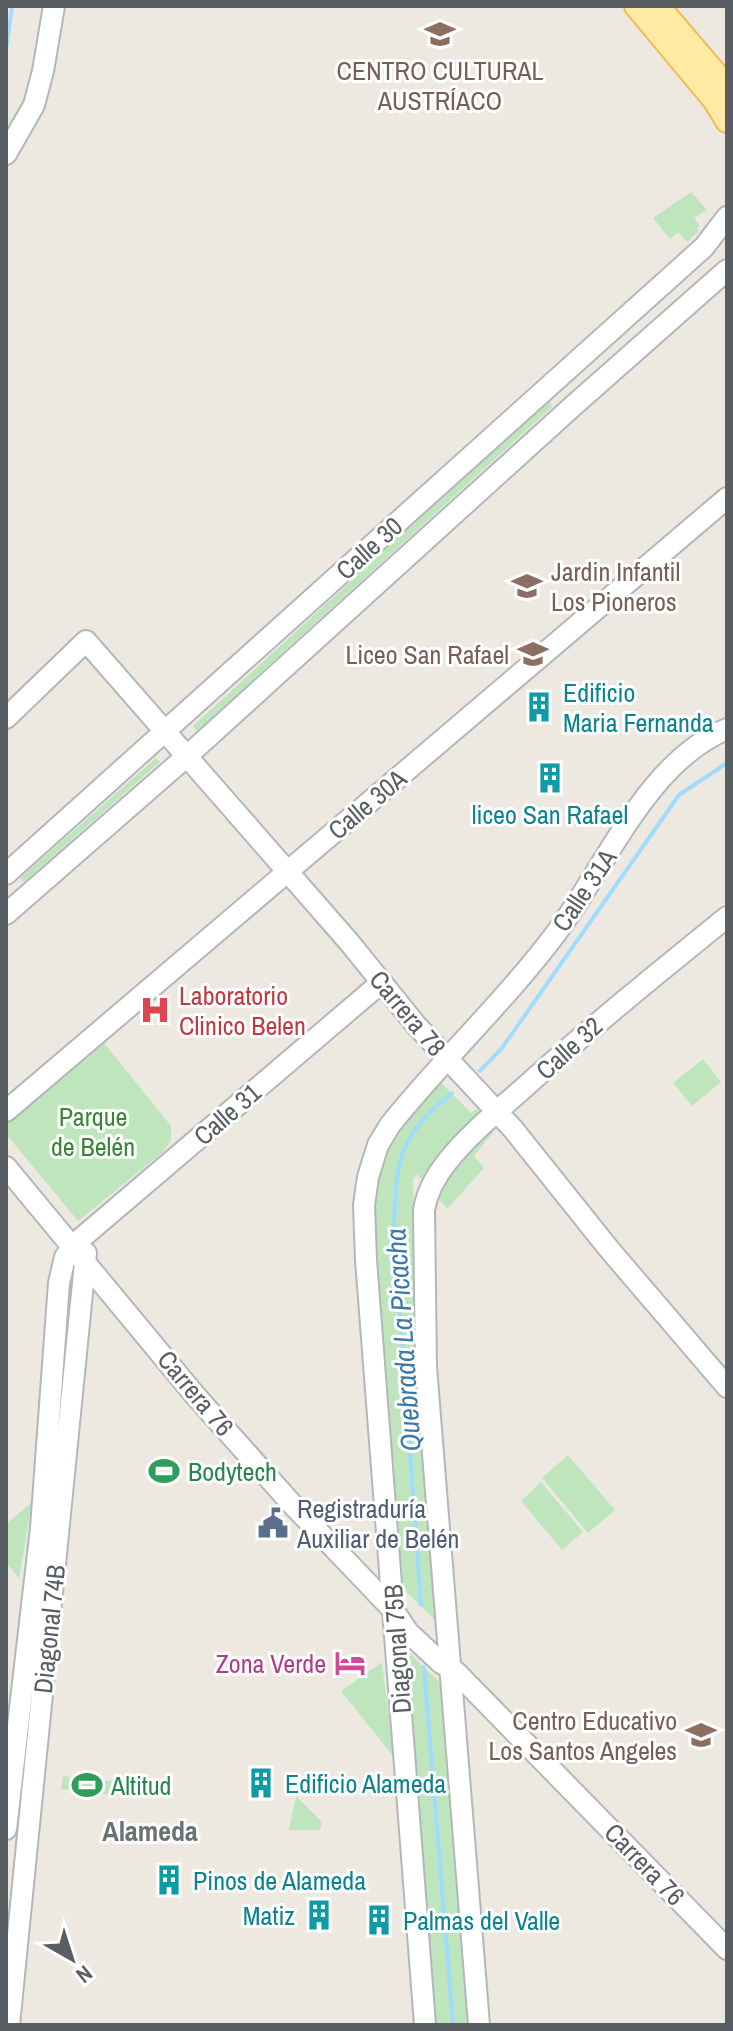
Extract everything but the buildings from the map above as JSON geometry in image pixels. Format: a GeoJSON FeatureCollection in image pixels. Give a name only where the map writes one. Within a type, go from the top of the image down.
{"type":"FeatureCollection","features":[{"type":"Feature","properties":{"kind":"main road"},"geometry":{"type":"LineString","coordinates":[[636,6],[715,101],[727,121]]}},
{"type":"Feature","properties":{"kind":"main road"},"geometry":{"type":"LineString","coordinates":[[658,6],[727,87]]}},
{"type":"Feature","properties":{"kind":"street"},"geometry":{"type":"LineString","coordinates":[[6,154],[34,105],[54,10]]}},
{"type":"Feature","properties":{"kind":"street","name":"Calle 30"},"geometry":{"type":"LineString","coordinates":[[6,874],[704,247],[727,217]]}},
{"type":"Feature","properties":{"kind":"street","name":"Calle 30"},"geometry":{"type":"LineString","coordinates":[[6,914],[186,757],[727,270]]}},
{"type":"Feature","properties":{"kind":"street","name":"Calle 30A"},"geometry":{"type":"LineString","coordinates":[[6,1111],[727,498]]}},
{"type":"Feature","properties":{"kind":"street","name":"Carrera 78"},"geometry":{"type":"LineString","coordinates":[[6,718],[86,641],[447,1060],[497,1113],[727,1387]]}},
{"type":"Feature","properties":{"kind":"street","name":"Calle 31A"},"geometry":{"type":"LineString","coordinates":[[447,1060],[558,930],[658,780],[682,757],[727,729]]}},
{"type":"Feature","properties":{"kind":"street","name":"Calle 32"},"geometry":{"type":"LineString","coordinates":[[426,1194],[445,1163],[460,1146],[599,1020],[727,917]]}},
{"type":"Feature","properties":{"kind":"street","name":"Calle 31"},"geometry":{"type":"LineString","coordinates":[[72,1247],[382,982]]}},
{"type":"Feature","properties":{"kind":"street","name":"Diagonal 75B"},"geometry":{"type":"LineString","coordinates":[[425,2025],[404,1621],[368,1307],[364,1205],[368,1177],[378,1145],[407,1103],[447,1060]]}},
{"type":"Feature","properties":{"kind":"street","name":"Carrera 76"},"geometry":{"type":"LineString","coordinates":[[6,1167],[194,1394],[291,1503],[727,1949]]}},
{"type":"Feature","properties":{"kind":"street","name":"Diagonal 75B"},"geometry":{"type":"LineString","coordinates":[[426,1194],[426,1367],[444,1659],[479,2025]]}},
{"type":"Feature","properties":{"kind":"street","name":"Diagonal 74B"},"geometry":{"type":"LineString","coordinates":[[9,2025],[71,1475],[88,1233]]}},
{"type":"Feature","properties":{"kind":"street","name":"Diagonal 74B"},"geometry":{"type":"LineString","coordinates":[[6,1829],[41,1528],[59,1283],[65,1257],[72,1247]]}},
{"type":"Feature","properties":{"kind":"street"},"geometry":{"type":"LineString","coordinates":[[81,1307],[91,1297],[113,1294]]}},
{"type":"Feature","properties":{"kind":"green space"},"geometry":{"type":"Polygon","coordinates":[[[691,192],[707,210],[694,218],[700,226],[697,228],[699,231],[687,242],[678,232],[670,239],[653,218],[691,192]]]}},
{"type":"Feature","properties":{"kind":"green space"},"geometry":{"type":"Polygon","coordinates":[[[548,400],[553,406],[197,731],[193,726],[548,400]]]}},
{"type":"Feature","properties":{"kind":"green space"},"geometry":{"type":"Polygon","coordinates":[[[156,758],[160,762],[24,882],[20,878],[156,758]]]}},
{"type":"Feature","properties":{"kind":"green space","name":"Parque de Belén"},"geometry":{"type":"Polygon","coordinates":[[[104,1043],[171,1126],[171,1141],[163,1152],[78,1221],[6,1134],[6,1123],[104,1043]]]}},
{"type":"Feature","properties":{"kind":"green space"},"geometry":{"type":"Polygon","coordinates":[[[703,1059],[721,1082],[692,1106],[673,1083],[703,1059]]]}},
{"type":"Feature","properties":{"kind":"green space"},"geometry":{"type":"Polygon","coordinates":[[[433,1074],[471,1113],[476,1109],[494,1131],[474,1156],[484,1168],[447,1209],[417,1174],[413,1179],[415,1235],[449,1634],[393,1579],[369,1177],[433,1074]]]}},
{"type":"Feature","properties":{"kind":"green space"},"geometry":{"type":"Polygon","coordinates":[[[568,1455],[615,1510],[588,1533],[542,1478],[568,1455]]]}},
{"type":"Feature","properties":{"kind":"green space"},"geometry":{"type":"Polygon","coordinates":[[[541,1482],[583,1532],[562,1550],[521,1501],[541,1482]]]}},
{"type":"Feature","properties":{"kind":"green space"},"geometry":{"type":"Polygon","coordinates":[[[32,1502],[19,1579],[6,1562],[6,1524],[32,1502]]]}},
{"type":"Feature","properties":{"kind":"green space"},"geometry":{"type":"Polygon","coordinates":[[[397,1641],[454,1696],[479,2025],[425,2025],[397,1641]]]}},
{"type":"Feature","properties":{"kind":"green space"},"geometry":{"type":"Polygon","coordinates":[[[382,1662],[394,1757],[341,1691],[382,1662]]]}},
{"type":"Feature","properties":{"kind":"green space","name":"Altitud"},"geometry":{"type":"Polygon","coordinates":[[[63,1776],[113,1781],[111,1795],[61,1789],[63,1776]]]}},
{"type":"Feature","properties":{"kind":"green space"},"geometry":{"type":"Polygon","coordinates":[[[296,1796],[322,1822],[320,1830],[289,1830],[296,1796]]]}},
{"type":"Feature","properties":{"kind":"waterway"},"geometry":{"type":"LineString","coordinates":[[6,50],[12,6]]}},
{"type":"Feature","properties":{"kind":"waterway","name":"Quebrada La Picacha"},"geometry":{"type":"LineString","coordinates":[[480,1071],[502,1048],[679,795],[727,763]]}},
{"type":"Feature","properties":{"kind":"waterway","name":"Quebrada La Picacha"},"geometry":{"type":"LineString","coordinates":[[421,1605],[394,1232],[396,1188],[402,1154],[409,1139],[433,1109],[452,1093]]}},
{"type":"Feature","properties":{"kind":"waterway","name":"Quebrada La Picacha"},"geometry":{"type":"LineString","coordinates":[[424,1667],[453,2025]]}},
{"type":"Feature","properties":{"kind":"place","name":"CENTRO CULTURAL AUSTRÍACO"},"geometry":{"type":"Point","coordinates":[440,34]}},
{"type":"Feature","properties":{"kind":"place","name":"Jardin Infantil Los Pioneros"},"geometry":{"type":"Point","coordinates":[527,586]}},
{"type":"Feature","properties":{"kind":"place","name":"Liceo San Rafael"},"geometry":{"type":"Point","coordinates":[533,654]}},
{"type":"Feature","properties":{"kind":"place","name":"Edificio Maria Fernanda"},"geometry":{"type":"Point","coordinates":[539,707]}},
{"type":"Feature","properties":{"kind":"place","name":"liceo San Rafael"},"geometry":{"type":"Point","coordinates":[550,778]}},
{"type":"Feature","properties":{"kind":"place","name":"Laboratorio Clinico Belen"},"geometry":{"type":"Point","coordinates":[155,1010]}},
{"type":"Feature","properties":{"kind":"place","name":"Bodytech"},"geometry":{"type":"Point","coordinates":[164,1471]}},
{"type":"Feature","properties":{"kind":"place","name":"Registraduría Auxiliar de Belén"},"geometry":{"type":"Point","coordinates":[273,1523]}},
{"type":"Feature","properties":{"kind":"place","name":"Zona Verde"},"geometry":{"type":"Point","coordinates":[350,1663]}},
{"type":"Feature","properties":{"kind":"place","name":"Centro Educativo Los Santos Angeles"},"geometry":{"type":"Point","coordinates":[701,1735]}},
{"type":"Feature","properties":{"kind":"place","name":"Edificio Alameda"},"geometry":{"type":"Point","coordinates":[261,1783]}},
{"type":"Feature","properties":{"kind":"place","name":"Altitud"},"geometry":{"type":"Point","coordinates":[87,1785]}},
{"type":"Feature","properties":{"kind":"place","name":"Pinos de Alameda"},"geometry":{"type":"Point","coordinates":[169,1880]}},
{"type":"Feature","properties":{"kind":"place","name":"Matiz"},"geometry":{"type":"Point","coordinates":[319,1915]}},
{"type":"Feature","properties":{"kind":"place","name":"Palmas del Valle"},"geometry":{"type":"Point","coordinates":[379,1920]}},
{"type":"Feature","properties":{"kind":"district","name":"Alameda"},"geometry":{"type":"Point","coordinates":[150,1831]}}]}
